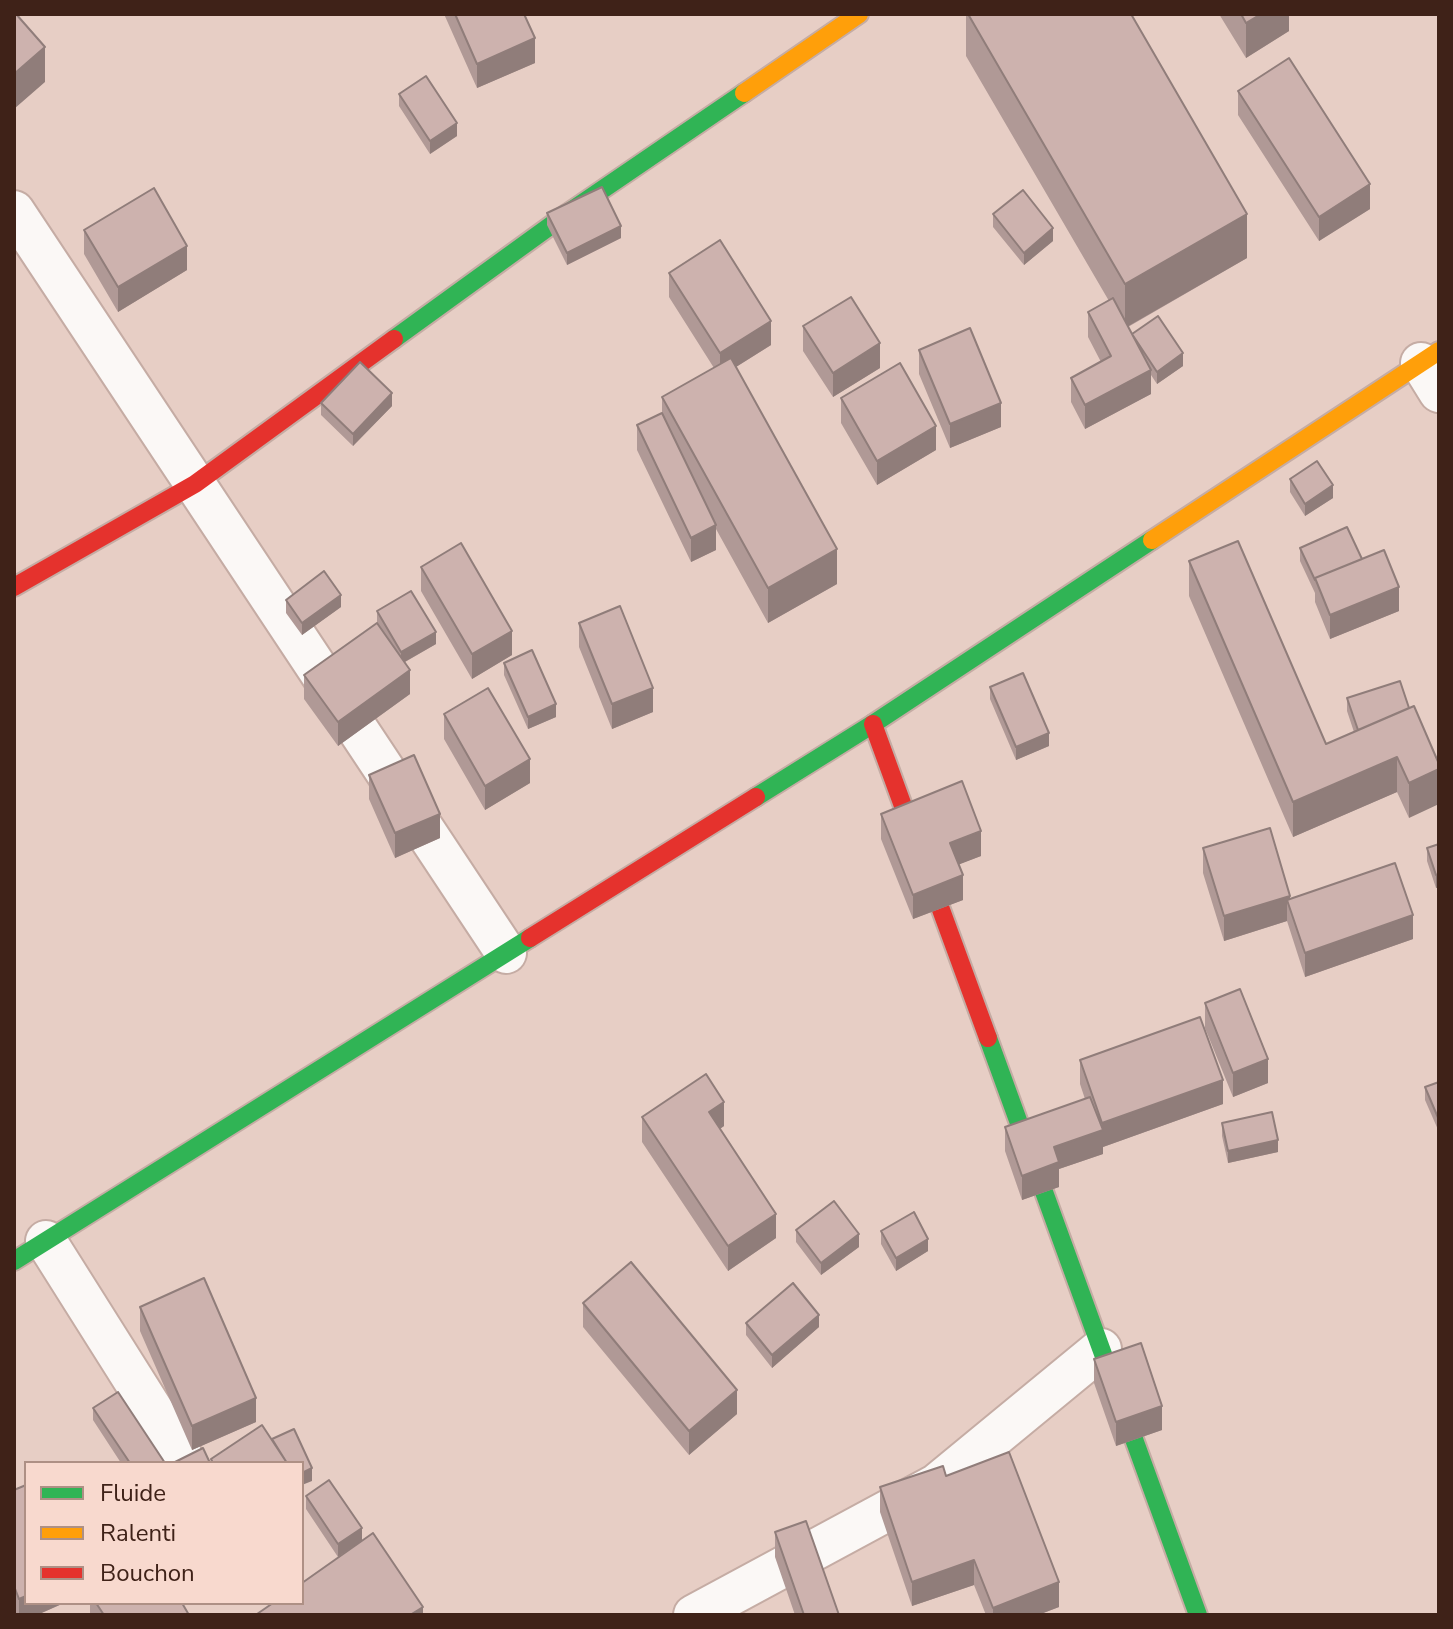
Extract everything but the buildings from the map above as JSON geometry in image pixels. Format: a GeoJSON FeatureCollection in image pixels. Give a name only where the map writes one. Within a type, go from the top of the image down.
{"type":"FeatureCollection","features":[{"type":"Feature","properties":{"kind":"street"},"geometry":{"type":"LineString","coordinates":[[14,587],[195,484],[556,221],[859,14]]}},
{"type":"Feature","properties":{"kind":"street"},"geometry":{"type":"LineString","coordinates":[[14,211],[506,953]]}},
{"type":"Feature","properties":{"kind":"street"},"geometry":{"type":"LineString","coordinates":[[185,1461],[30,1251],[873,724],[1433,369]]}},
{"type":"Feature","properties":{"kind":"street"},"geometry":{"type":"LineString","coordinates":[[873,724],[1198,1615]]}},
{"type":"Feature","properties":{"kind":"street"},"geometry":{"type":"LineString","coordinates":[[694,1615],[937,1484],[1101,1349]]}},
{"type":"Feature","properties":{"kind":"traffic: fast"},"geometry":{"type":"LineString","coordinates":[[394,339],[568,213],[744,93]]}},
{"type":"Feature","properties":{"kind":"traffic: fast"},"geometry":{"type":"LineString","coordinates":[[756,797],[873,724],[1152,540]]}},
{"type":"Feature","properties":{"kind":"traffic: fast"},"geometry":{"type":"LineString","coordinates":[[14,1261],[530,938]]}},
{"type":"Feature","properties":{"kind":"traffic: fast"},"geometry":{"type":"LineString","coordinates":[[988,1038],[1198,1615]]}},
{"type":"Feature","properties":{"kind":"traffic: slow"},"geometry":{"type":"LineString","coordinates":[[744,93],[859,14]]}},
{"type":"Feature","properties":{"kind":"traffic: slow"},"geometry":{"type":"LineString","coordinates":[[1152,540],[1439,351]]}},
{"type":"Feature","properties":{"kind":"traffic: jam"},"geometry":{"type":"LineString","coordinates":[[14,587],[195,484],[394,339]]}},
{"type":"Feature","properties":{"kind":"traffic: jam"},"geometry":{"type":"LineString","coordinates":[[873,724],[988,1038]]}},
{"type":"Feature","properties":{"kind":"traffic: jam"},"geometry":{"type":"LineString","coordinates":[[530,938],[756,797]]}}]}
